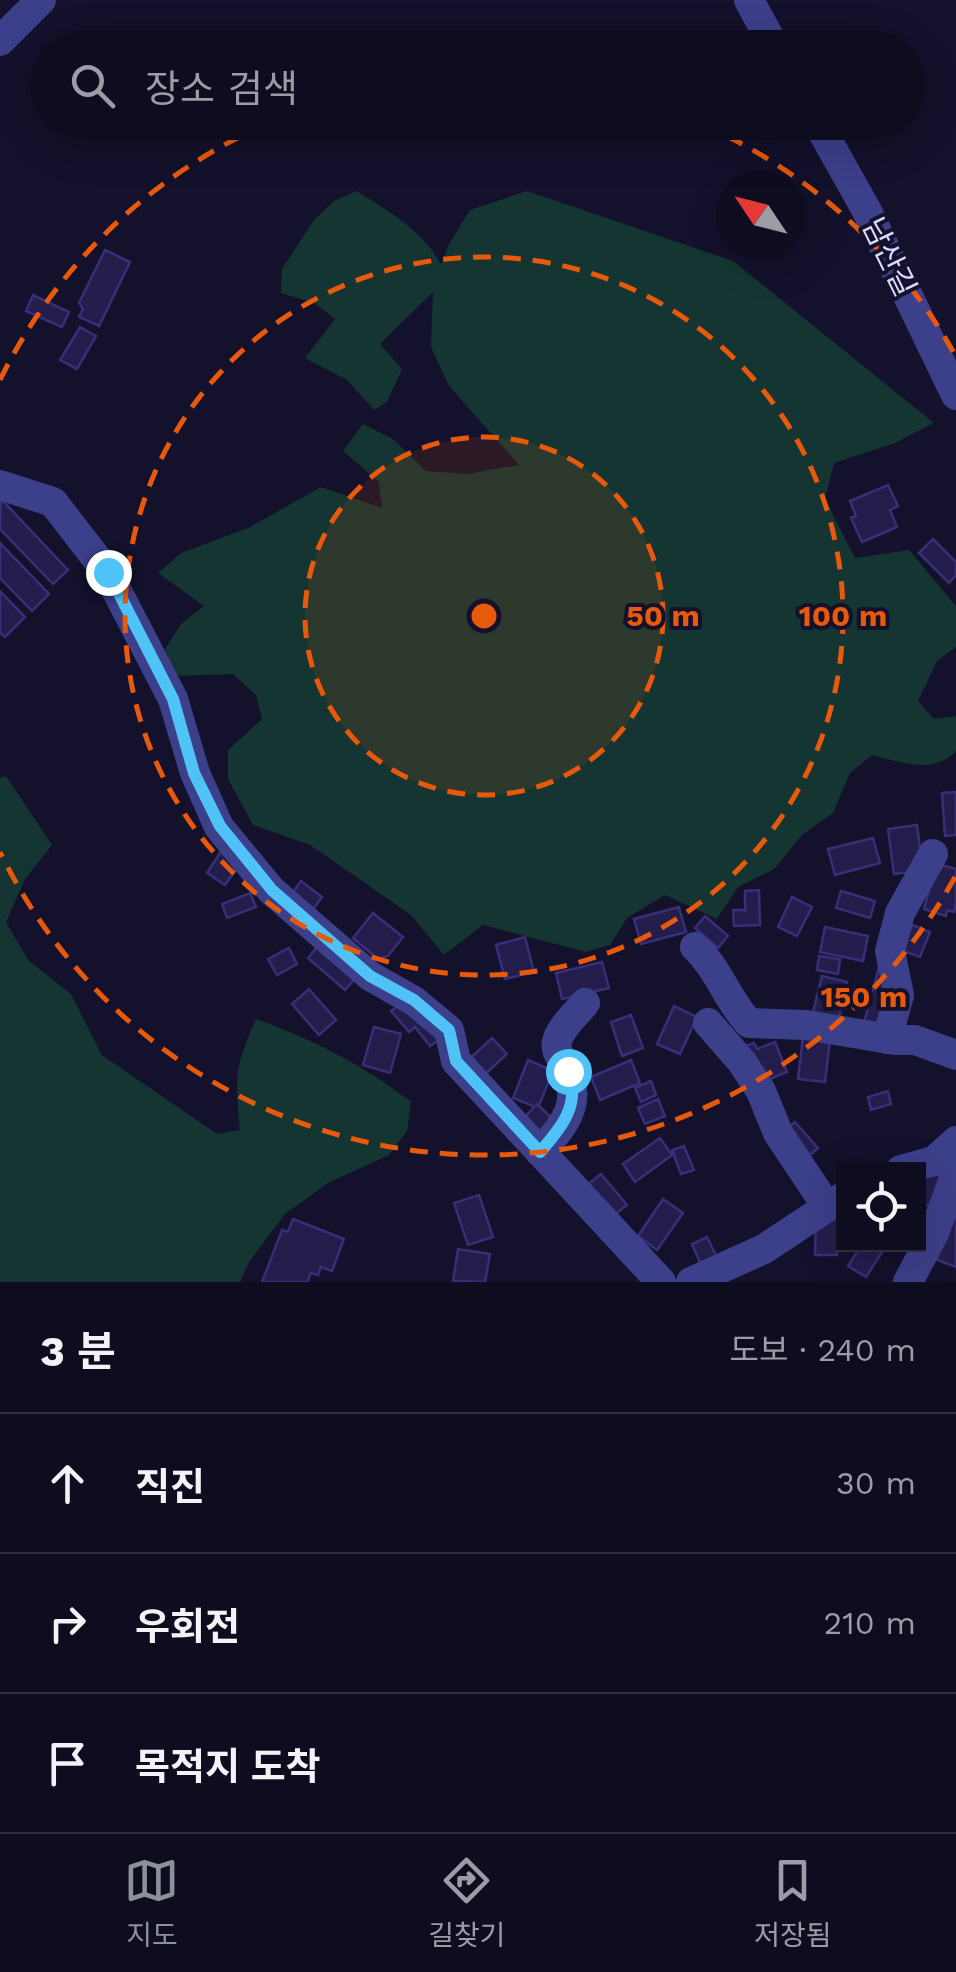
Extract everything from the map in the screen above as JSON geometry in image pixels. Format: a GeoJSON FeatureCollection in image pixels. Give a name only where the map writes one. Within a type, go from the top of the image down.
{"type":"FeatureCollection","features":[{"type":"Feature","properties":{"kind":"street"},"geometry":{"type":"LineString","coordinates":[[0,41],[41,0]]}},
{"type":"Feature","properties":{"kind":"street"},"geometry":{"type":"LineString","coordinates":[[749,0],[766,30]]}},
{"type":"Feature","properties":{"kind":"street","name":"남산길"},"geometry":{"type":"LineString","coordinates":[[828,140],[867,211],[956,395]]}},
{"type":"Feature","properties":{"kind":"street"},"geometry":{"type":"LineString","coordinates":[[0,484],[53,502],[108,572],[173,699],[194,773],[220,826],[272,890],[370,976],[414,1000],[449,1030],[456,1061],[661,1282]]}},
{"type":"Feature","properties":{"kind":"street"},"geometry":{"type":"LineString","coordinates":[[887,1039],[899,995],[890,951],[900,912],[933,854]]}},
{"type":"Feature","properties":{"kind":"street"},"geometry":{"type":"LineString","coordinates":[[695,947],[720,977],[735,1009],[749,1023],[915,1040],[956,1054]]}},
{"type":"Feature","properties":{"kind":"street"},"geometry":{"type":"LineString","coordinates":[[540,1152],[574,1102],[574,1088],[556,1047],[558,1036],[585,1003]]}},
{"type":"Feature","properties":{"kind":"street"},"geometry":{"type":"LineString","coordinates":[[691,1282],[764,1248],[834,1201],[778,1132],[760,1091],[708,1023]]}},
{"type":"Feature","properties":{"kind":"street"},"geometry":{"type":"LineString","coordinates":[[735,1054],[754,1023]]}},
{"type":"Feature","properties":{"kind":"street"},"geometry":{"type":"LineString","coordinates":[[926,1163],[934,1161],[956,1141]]}},
{"type":"Feature","properties":{"kind":"street"},"geometry":{"type":"LineString","coordinates":[[908,1282],[934,1233],[956,1173]]}},
{"type":"Feature","properties":{"kind":"green space"},"geometry":{"type":"Polygon","coordinates":[[[357,191],[415,232],[441,265],[470,210],[527,191],[716,255],[716,260],[733,261],[934,423],[895,443],[834,463],[825,499],[855,558],[909,550],[956,606],[956,647],[937,661],[918,701],[934,719],[956,716],[956,751],[927,765],[872,755],[850,773],[833,813],[803,834],[774,869],[738,887],[717,919],[665,895],[627,918],[610,945],[586,952],[483,925],[444,955],[411,915],[310,845],[253,825],[228,779],[228,750],[262,719],[256,695],[233,674],[174,676],[165,649],[181,624],[204,606],[158,573],[181,553],[248,528],[321,487],[382,508],[379,482],[343,451],[363,424],[393,439],[426,471],[468,474],[519,465],[449,386],[431,347],[433,292],[380,344],[402,369],[387,402],[374,410],[347,380],[305,358],[335,319],[314,303],[281,293],[282,269],[314,220],[334,201],[357,191]]]}},
{"type":"Feature","properties":{"kind":"green space"},"geometry":{"type":"Polygon","coordinates":[[[6,776],[52,845],[25,879],[6,922],[29,961],[71,994],[102,1055],[217,1134],[240,1130],[238,1073],[256,1019],[337,1054],[411,1102],[407,1131],[389,1155],[328,1183],[285,1214],[249,1262],[240,1282],[0,1282],[0,778],[6,776]]]}},
{"type":"Feature","properties":{"kind":"building"},"geometry":{"type":"Polygon","coordinates":[[[105,250],[130,262],[99,326],[79,317],[83,309],[79,303],[105,250]]]}},
{"type":"Feature","properties":{"kind":"building"},"geometry":{"type":"Polygon","coordinates":[[[33,295],[69,312],[62,327],[26,311],[33,295]]]}},
{"type":"Feature","properties":{"kind":"building"},"geometry":{"type":"Polygon","coordinates":[[[80,327],[96,336],[77,369],[60,360],[80,327]]]}},
{"type":"Feature","properties":{"kind":"building"},"geometry":{"type":"Polygon","coordinates":[[[888,485],[898,506],[890,510],[897,527],[862,542],[851,518],[856,516],[850,501],[888,485]]]}},
{"type":"Feature","properties":{"kind":"building"},"geometry":{"type":"Polygon","coordinates":[[[1,499],[68,570],[53,584],[0,529],[1,499]]]}},
{"type":"Feature","properties":{"kind":"building"},"geometry":{"type":"Polygon","coordinates":[[[933,539],[956,562],[956,575],[949,583],[919,553],[933,539]]]}},
{"type":"Feature","properties":{"kind":"building"},"geometry":{"type":"Polygon","coordinates":[[[0,543],[49,594],[32,611],[0,578],[0,543]]]}},
{"type":"Feature","properties":{"kind":"building"},"geometry":{"type":"Polygon","coordinates":[[[0,591],[25,617],[5,637],[0,633],[0,591]]]}},
{"type":"Feature","properties":{"kind":"building"},"geometry":{"type":"Polygon","coordinates":[[[956,792],[956,835],[945,836],[942,793],[956,792]]]}},
{"type":"Feature","properties":{"kind":"building"},"geometry":{"type":"Polygon","coordinates":[[[917,825],[923,870],[894,874],[888,829],[917,825]]]}},
{"type":"Feature","properties":{"kind":"building"},"geometry":{"type":"Polygon","coordinates":[[[873,838],[880,863],[835,875],[828,849],[873,838]]]}},
{"type":"Feature","properties":{"kind":"building"},"geometry":{"type":"Polygon","coordinates":[[[223,848],[242,861],[225,885],[207,873],[223,848]]]}},
{"type":"Feature","properties":{"kind":"building"},"geometry":{"type":"Polygon","coordinates":[[[937,864],[956,869],[956,903],[954,912],[947,910],[946,916],[924,909],[937,864]]]}},
{"type":"Feature","properties":{"kind":"building"},"geometry":{"type":"Polygon","coordinates":[[[301,881],[322,897],[312,911],[291,895],[301,881]]]}},
{"type":"Feature","properties":{"kind":"building"},"geometry":{"type":"Polygon","coordinates":[[[759,890],[760,925],[734,926],[733,910],[745,910],[745,891],[759,890]]]}},
{"type":"Feature","properties":{"kind":"building"},"geometry":{"type":"Polygon","coordinates":[[[841,891],[875,901],[870,918],[836,908],[841,891]]]}},
{"type":"Feature","properties":{"kind":"building"},"geometry":{"type":"Polygon","coordinates":[[[250,893],[256,907],[227,918],[222,904],[250,893]]]}},
{"type":"Feature","properties":{"kind":"building"},"geometry":{"type":"Polygon","coordinates":[[[792,897],[812,907],[797,936],[778,927],[792,897]]]}},
{"type":"Feature","properties":{"kind":"building"},"geometry":{"type":"Polygon","coordinates":[[[679,907],[686,932],[641,944],[634,919],[679,907]]]}},
{"type":"Feature","properties":{"kind":"building"},"geometry":{"type":"Polygon","coordinates":[[[373,913],[403,937],[388,956],[378,959],[353,938],[373,913]]]}},
{"type":"Feature","properties":{"kind":"building"},"geometry":{"type":"Polygon","coordinates":[[[705,916],[728,936],[718,948],[695,928],[705,916]]]}},
{"type":"Feature","properties":{"kind":"building"},"geometry":{"type":"Polygon","coordinates":[[[912,925],[930,932],[920,957],[903,951],[912,925]]]}},
{"type":"Feature","properties":{"kind":"building"},"geometry":{"type":"Polygon","coordinates":[[[825,927],[868,936],[863,961],[820,952],[825,927]]]}},
{"type":"Feature","properties":{"kind":"building"},"geometry":{"type":"Polygon","coordinates":[[[525,937],[534,972],[505,979],[496,945],[525,937]]]}},
{"type":"Feature","properties":{"kind":"building"},"geometry":{"type":"Polygon","coordinates":[[[322,941],[360,973],[345,990],[308,958],[322,941]]]}},
{"type":"Feature","properties":{"kind":"building"},"geometry":{"type":"Polygon","coordinates":[[[289,948],[297,964],[277,975],[268,959],[289,948]]]}},
{"type":"Feature","properties":{"kind":"building"},"geometry":{"type":"Polygon","coordinates":[[[819,956],[840,959],[838,974],[817,970],[819,956]]]}},
{"type":"Feature","properties":{"kind":"building"},"geometry":{"type":"Polygon","coordinates":[[[602,962],[609,988],[562,999],[556,973],[602,962]]]}},
{"type":"Feature","properties":{"kind":"building"},"geometry":{"type":"Polygon","coordinates":[[[879,967],[895,993],[883,1035],[862,1030],[879,967]]]}},
{"type":"Feature","properties":{"kind":"building"},"geometry":{"type":"Polygon","coordinates":[[[822,976],[847,982],[838,1022],[812,1016],[822,976]]]}},
{"type":"Feature","properties":{"kind":"building"},"geometry":{"type":"Polygon","coordinates":[[[309,989],[336,1020],[319,1035],[292,1004],[309,989]]]}},
{"type":"Feature","properties":{"kind":"building"},"geometry":{"type":"Polygon","coordinates":[[[403,1002],[442,1038],[430,1046],[415,1027],[409,1032],[391,1011],[403,1002]]]}},
{"type":"Feature","properties":{"kind":"building"},"geometry":{"type":"Polygon","coordinates":[[[674,1006],[697,1017],[680,1054],[657,1044],[674,1006]]]}},
{"type":"Feature","properties":{"kind":"building"},"geometry":{"type":"Polygon","coordinates":[[[631,1015],[643,1048],[622,1056],[611,1022],[631,1015]]]}},
{"type":"Feature","properties":{"kind":"building"},"geometry":{"type":"Polygon","coordinates":[[[374,1027],[401,1034],[390,1073],[363,1065],[374,1027]]]}},
{"type":"Feature","properties":{"kind":"building"},"geometry":{"type":"Polygon","coordinates":[[[803,1037],[830,1040],[825,1082],[798,1079],[803,1037]]]}},
{"type":"Feature","properties":{"kind":"building"},"geometry":{"type":"Polygon","coordinates":[[[492,1038],[507,1054],[481,1078],[466,1062],[492,1038]]]}},
{"type":"Feature","properties":{"kind":"building"},"geometry":{"type":"Polygon","coordinates":[[[775,1042],[787,1072],[760,1083],[745,1046],[754,1043],[757,1049],[775,1042]]]}},
{"type":"Feature","properties":{"kind":"building"},"geometry":{"type":"Polygon","coordinates":[[[528,1060],[553,1071],[538,1108],[513,1098],[528,1060]]]}},
{"type":"Feature","properties":{"kind":"building"},"geometry":{"type":"Polygon","coordinates":[[[631,1060],[640,1083],[600,1100],[591,1077],[631,1060]]]}},
{"type":"Feature","properties":{"kind":"building"},"geometry":{"type":"Polygon","coordinates":[[[651,1081],[656,1095],[641,1102],[635,1088],[651,1081]]]}},
{"type":"Feature","properties":{"kind":"building"},"geometry":{"type":"Polygon","coordinates":[[[888,1091],[891,1104],[871,1110],[868,1097],[888,1091]]]}},
{"type":"Feature","properties":{"kind":"building"},"geometry":{"type":"Polygon","coordinates":[[[658,1099],[665,1116],[645,1124],[638,1108],[658,1099]]]}},
{"type":"Feature","properties":{"kind":"building"},"geometry":{"type":"Polygon","coordinates":[[[537,1104],[555,1121],[542,1136],[523,1119],[537,1104]]]}},
{"type":"Feature","properties":{"kind":"building"},"geometry":{"type":"Polygon","coordinates":[[[795,1122],[818,1148],[806,1158],[783,1132],[795,1122]]]}},
{"type":"Feature","properties":{"kind":"building"},"geometry":{"type":"Polygon","coordinates":[[[660,1138],[672,1155],[635,1182],[623,1164],[660,1138]]]}},
{"type":"Feature","properties":{"kind":"building"},"geometry":{"type":"Polygon","coordinates":[[[684,1146],[694,1170],[681,1174],[672,1150],[684,1146]]]}},
{"type":"Feature","properties":{"kind":"building"},"geometry":{"type":"Polygon","coordinates":[[[930,1170],[947,1179],[933,1208],[926,1205],[926,1173],[930,1170]]]}},
{"type":"Feature","properties":{"kind":"building"},"geometry":{"type":"Polygon","coordinates":[[[601,1174],[627,1205],[609,1219],[583,1188],[601,1174]]]}},
{"type":"Feature","properties":{"kind":"building"},"geometry":{"type":"Polygon","coordinates":[[[479,1195],[493,1237],[468,1245],[454,1203],[479,1195]]]}},
{"type":"Feature","properties":{"kind":"building"},"geometry":{"type":"Polygon","coordinates":[[[663,1199],[683,1213],[657,1250],[638,1236],[663,1199]]]}},
{"type":"Feature","properties":{"kind":"building"},"geometry":{"type":"Polygon","coordinates":[[[956,1210],[956,1267],[935,1259],[956,1210]]]}},
{"type":"Feature","properties":{"kind":"building"},"geometry":{"type":"Polygon","coordinates":[[[816,1216],[836,1216],[837,1255],[815,1255],[816,1216]]]}},
{"type":"Feature","properties":{"kind":"building"},"geometry":{"type":"Polygon","coordinates":[[[293,1219],[344,1239],[332,1271],[321,1267],[318,1275],[311,1273],[307,1282],[262,1282],[282,1230],[288,1232],[293,1219]]]}},
{"type":"Feature","properties":{"kind":"building"},"geometry":{"type":"Polygon","coordinates":[[[707,1237],[719,1262],[703,1269],[692,1244],[707,1237]]]}},
{"type":"Feature","properties":{"kind":"building"},"geometry":{"type":"Polygon","coordinates":[[[458,1249],[490,1254],[485,1282],[453,1281],[458,1249]]]}},
{"type":"Feature","properties":{"kind":"building"},"geometry":{"type":"Polygon","coordinates":[[[857,1252],[882,1252],[866,1277],[848,1266],[857,1252]]]}},
{"type":"Feature","properties":{"kind":"route"},"geometry":{"type":"LineString","coordinates":[[108,572],[173,699],[194,773],[220,826],[272,890],[370,976],[414,1000],[449,1030],[456,1061],[540,1152],[574,1102],[568,1071]]}}]}
